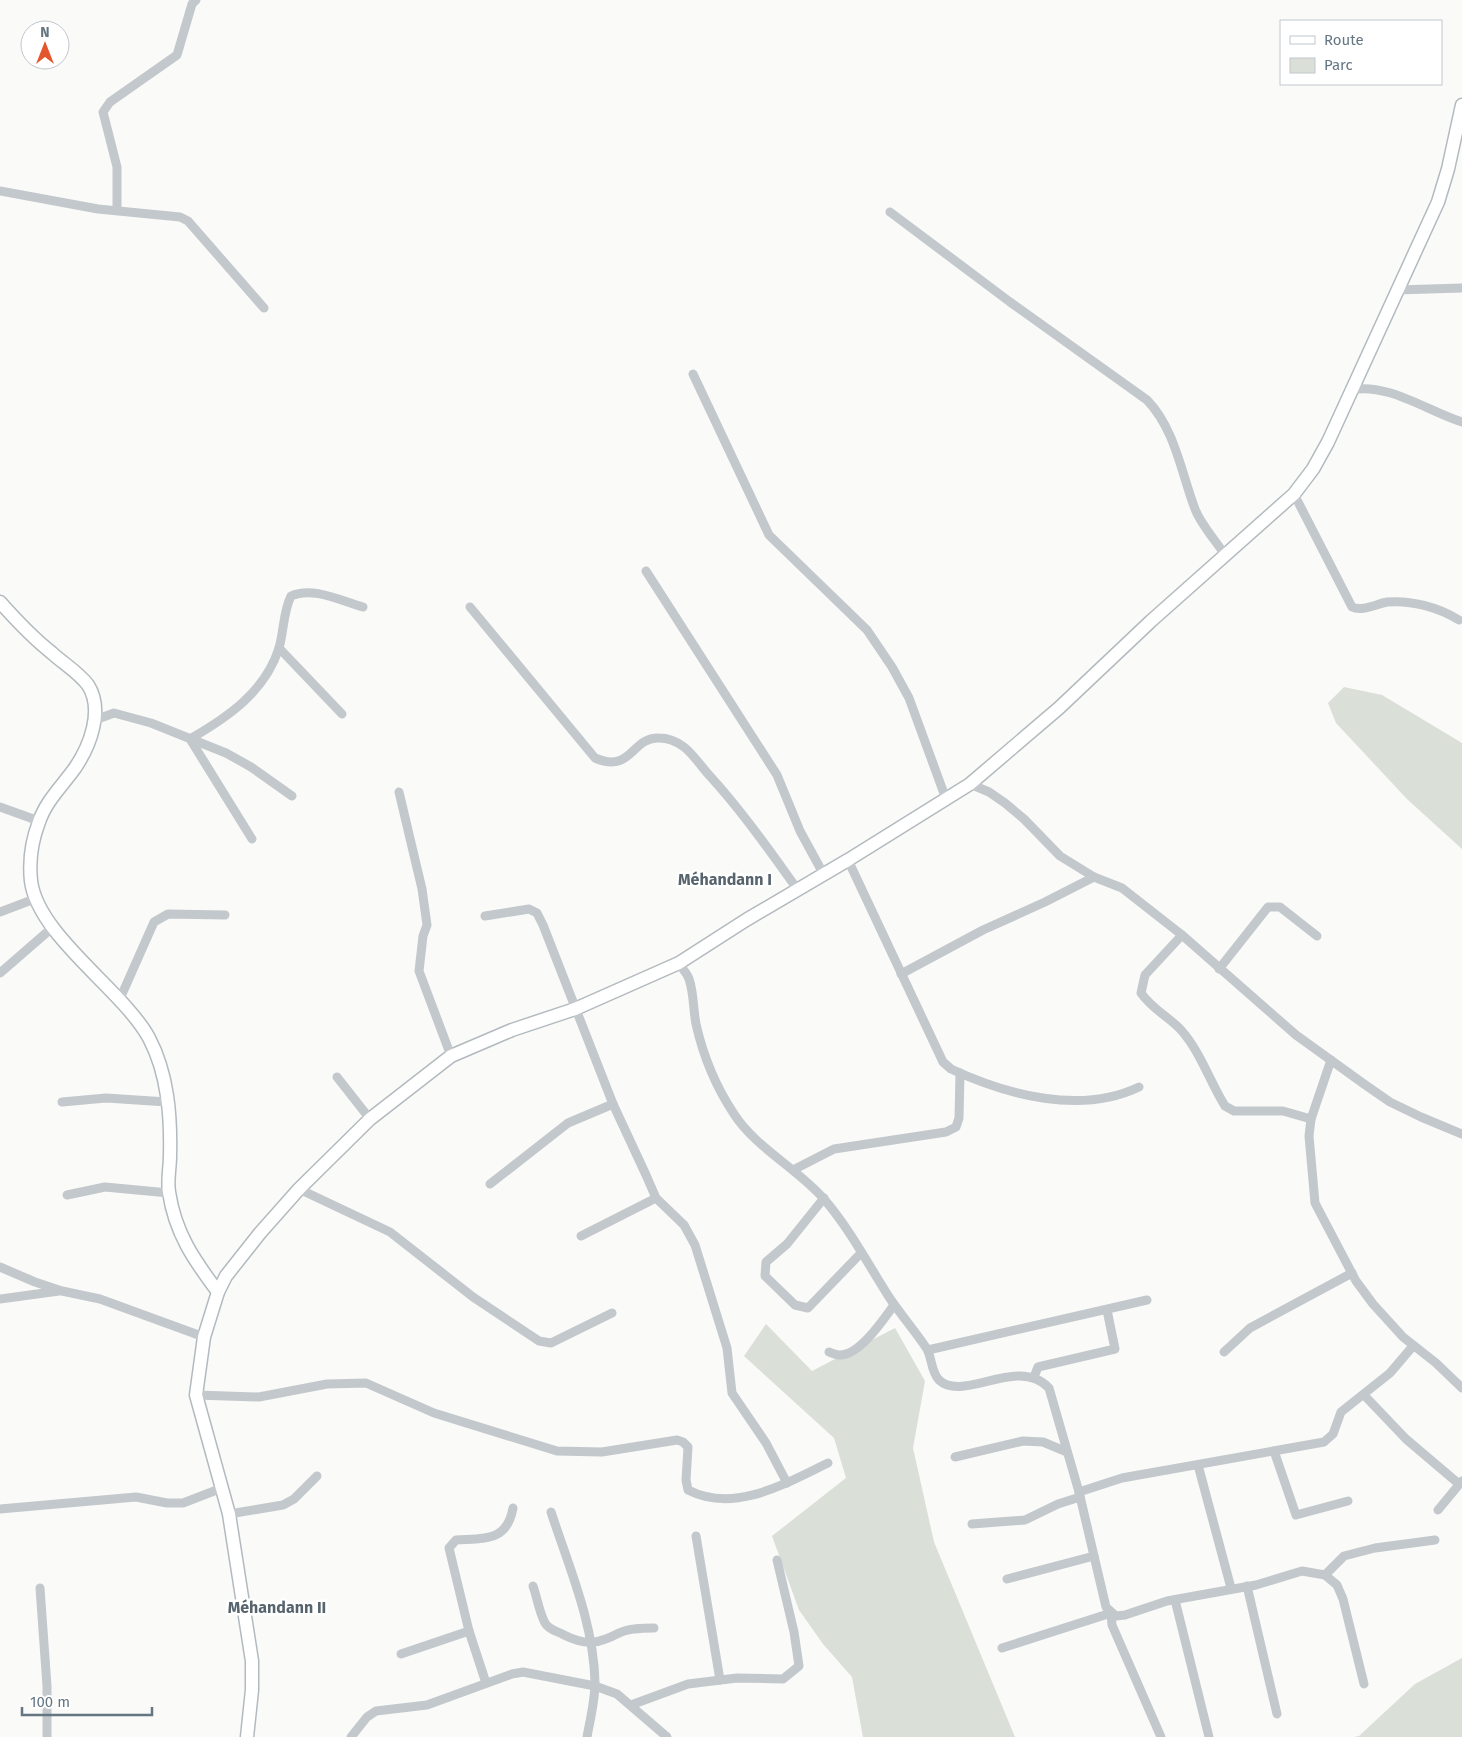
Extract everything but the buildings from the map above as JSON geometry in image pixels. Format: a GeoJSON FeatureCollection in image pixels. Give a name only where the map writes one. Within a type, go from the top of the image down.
{"type":"FeatureCollection","features":[{"type":"Feature","properties":{"kind":"street"},"geometry":{"type":"LineString","coordinates":[[117,210],[117,167],[103,112],[110,102],[177,56],[192,4],[196,0]]}},
{"type":"Feature","properties":{"kind":"street"},"geometry":{"type":"LineString","coordinates":[[247,1737],[252,1690],[252,1661],[229,1514],[210,1454],[196,1395],[204,1337],[218,1292],[226,1276],[260,1233],[299,1189],[370,1119],[451,1056],[512,1030],[575,1009],[679,963],[746,920],[824,875],[970,784],[1059,708],[1151,621],[1294,494],[1313,469],[1328,442],[1350,390],[1438,202],[1448,169],[1462,105]]}},
{"type":"Feature","properties":{"kind":"street"},"geometry":{"type":"LineString","coordinates":[[0,191],[117,210],[166,214],[188,221],[264,308]]}},
{"type":"Feature","properties":{"kind":"street"},"geometry":{"type":"LineString","coordinates":[[890,212],[1152,406],[1166,426],[1196,512],[1225,555]]}},
{"type":"Feature","properties":{"kind":"street"},"geometry":{"type":"LineString","coordinates":[[1398,290],[1462,288]]}},
{"type":"Feature","properties":{"kind":"street"},"geometry":{"type":"LineString","coordinates":[[693,374],[769,535],[867,630],[892,667],[909,698],[946,799]]}},
{"type":"Feature","properties":{"kind":"street"},"geometry":{"type":"LineString","coordinates":[[1350,390],[1359,388],[1402,398],[1462,422]]}},
{"type":"Feature","properties":{"kind":"street"},"geometry":{"type":"LineString","coordinates":[[1294,494],[1352,607],[1357,609],[1388,602],[1409,603],[1430,607],[1459,620]]}},
{"type":"Feature","properties":{"kind":"street"},"geometry":{"type":"LineString","coordinates":[[646,571],[776,775],[800,831],[824,875]]}},
{"type":"Feature","properties":{"kind":"street"},"geometry":{"type":"LineString","coordinates":[[190,739],[221,722],[245,701],[267,675],[279,648],[287,604],[291,596],[299,592],[312,592],[362,607]]}},
{"type":"Feature","properties":{"kind":"street"},"geometry":{"type":"LineString","coordinates":[[0,602],[19,624],[77,672],[89,687],[95,705],[95,720],[76,767],[48,802],[39,821],[31,860],[31,883],[52,926],[148,1036],[158,1058],[167,1102],[170,1130],[169,1193],[175,1217],[190,1254],[218,1292]]}},
{"type":"Feature","properties":{"kind":"street"},"geometry":{"type":"LineString","coordinates":[[470,607],[596,758],[608,764],[619,762],[644,742],[655,738],[669,738],[683,746],[742,811],[798,890]]}},
{"type":"Feature","properties":{"kind":"street"},"geometry":{"type":"LineString","coordinates":[[279,648],[342,714]]}},
{"type":"Feature","properties":{"kind":"street"},"geometry":{"type":"LineString","coordinates":[[95,720],[114,714],[125,716],[190,739],[243,762],[292,796]]}},
{"type":"Feature","properties":{"kind":"street"},"geometry":{"type":"LineString","coordinates":[[190,739],[252,839]]}},
{"type":"Feature","properties":{"kind":"street"},"geometry":{"type":"LineString","coordinates":[[970,784],[989,792],[1024,818],[1060,856],[1094,876],[1122,888],[1182,935],[1296,1034],[1390,1102],[1462,1134]]}},
{"type":"Feature","properties":{"kind":"street"},"geometry":{"type":"LineString","coordinates":[[399,792],[422,889],[427,925],[423,936],[419,971],[451,1056]]}},
{"type":"Feature","properties":{"kind":"street"},"geometry":{"type":"LineString","coordinates":[[0,807],[39,821]]}},
{"type":"Feature","properties":{"kind":"street"},"geometry":{"type":"LineString","coordinates":[[848,860],[943,1062],[951,1069],[1040,1098],[1069,1101],[1098,1100],[1120,1096],[1139,1087]]}},
{"type":"Feature","properties":{"kind":"street"},"geometry":{"type":"LineString","coordinates":[[901,974],[983,930],[1045,902],[1094,876]]}},
{"type":"Feature","properties":{"kind":"street"},"geometry":{"type":"LineString","coordinates":[[0,912],[37,898]]}},
{"type":"Feature","properties":{"kind":"street"},"geometry":{"type":"LineString","coordinates":[[1219,969],[1268,907],[1280,907],[1317,936]]}},
{"type":"Feature","properties":{"kind":"street"},"geometry":{"type":"LineString","coordinates":[[485,916],[520,909],[529,909],[537,913],[612,1104],[656,1198],[684,1225],[695,1245],[727,1348],[732,1393],[766,1443],[787,1483]]}},
{"type":"Feature","properties":{"kind":"street"},"geometry":{"type":"LineString","coordinates":[[119,1001],[154,922],[168,914],[225,915]]}},
{"type":"Feature","properties":{"kind":"street"},"geometry":{"type":"LineString","coordinates":[[0,973],[52,926]]}},
{"type":"Feature","properties":{"kind":"street"},"geometry":{"type":"LineString","coordinates":[[1182,935],[1145,975],[1141,993],[1147,1001],[1181,1030],[1193,1047],[1224,1106],[1234,1112],[1283,1111],[1311,1119]]}},
{"type":"Feature","properties":{"kind":"street"},"geometry":{"type":"LineString","coordinates":[[679,963],[690,979],[696,1024],[704,1055],[734,1115],[748,1131],[824,1198],[894,1305],[928,1350],[939,1381],[950,1386],[970,1385],[1022,1375],[1034,1377],[1042,1381],[1049,1388],[1080,1494],[1106,1608],[1116,1616],[1125,1615],[1175,1600],[1247,1586],[1302,1571],[1326,1575],[1337,1585],[1343,1599],[1364,1684]]}},
{"type":"Feature","properties":{"kind":"street"},"geometry":{"type":"LineString","coordinates":[[1331,1060],[1311,1119],[1310,1152],[1314,1203],[1352,1274],[1373,1304],[1413,1346],[1436,1363],[1462,1388]]}},
{"type":"Feature","properties":{"kind":"street"},"geometry":{"type":"LineString","coordinates":[[793,1170],[834,1149],[946,1132],[956,1126],[958,1118],[960,1073]]}},
{"type":"Feature","properties":{"kind":"street"},"geometry":{"type":"LineString","coordinates":[[337,1077],[370,1119]]}},
{"type":"Feature","properties":{"kind":"street"},"geometry":{"type":"LineString","coordinates":[[62,1102],[106,1098],[167,1102]]}},
{"type":"Feature","properties":{"kind":"street"},"geometry":{"type":"LineString","coordinates":[[490,1184],[568,1123],[612,1104]]}},
{"type":"Feature","properties":{"kind":"street"},"geometry":{"type":"LineString","coordinates":[[66,1195],[105,1187],[169,1193]]}},
{"type":"Feature","properties":{"kind":"street"},"geometry":{"type":"LineString","coordinates":[[299,1189],[390,1232],[409,1244],[474,1297],[539,1341],[552,1343],[612,1313]]}},
{"type":"Feature","properties":{"kind":"street"},"geometry":{"type":"LineString","coordinates":[[581,1236],[656,1198]]}},
{"type":"Feature","properties":{"kind":"street"},"geometry":{"type":"LineString","coordinates":[[824,1198],[787,1244],[766,1262],[765,1276],[795,1305],[808,1308],[861,1253]]}},
{"type":"Feature","properties":{"kind":"street"},"geometry":{"type":"LineString","coordinates":[[0,1267],[62,1291],[100,1299],[204,1337]]}},
{"type":"Feature","properties":{"kind":"street"},"geometry":{"type":"LineString","coordinates":[[1224,1352],[1250,1328],[1352,1274]]}},
{"type":"Feature","properties":{"kind":"street"},"geometry":{"type":"LineString","coordinates":[[0,1299],[62,1291]]}},
{"type":"Feature","properties":{"kind":"street"},"geometry":{"type":"LineString","coordinates":[[928,1350],[1147,1300]]}},
{"type":"Feature","properties":{"kind":"street"},"geometry":{"type":"LineString","coordinates":[[829,1352],[840,1355],[850,1353],[861,1346],[894,1305]]}},
{"type":"Feature","properties":{"kind":"street"},"geometry":{"type":"LineString","coordinates":[[1034,1377],[1038,1367],[1115,1349],[1107,1310]]}},
{"type":"Feature","properties":{"kind":"street"},"geometry":{"type":"LineString","coordinates":[[972,1524],[1025,1520],[1080,1494],[1122,1478],[1324,1442],[1333,1434],[1341,1412],[1390,1372],[1413,1346]]}},
{"type":"Feature","properties":{"kind":"street"},"geometry":{"type":"LineString","coordinates":[[196,1395],[259,1397],[327,1384],[366,1383],[434,1413],[557,1451],[602,1452],[664,1441],[684,1442],[688,1448],[686,1480],[688,1490],[697,1495],[734,1498],[754,1496],[787,1483],[828,1463]]}},
{"type":"Feature","properties":{"kind":"street"},"geometry":{"type":"LineString","coordinates":[[1364,1395],[1406,1439],[1460,1482],[1438,1510]]}},
{"type":"Feature","properties":{"kind":"street"},"geometry":{"type":"LineString","coordinates":[[955,1457],[1023,1441],[1043,1442],[1067,1452]]}},
{"type":"Feature","properties":{"kind":"street"},"geometry":{"type":"LineString","coordinates":[[1274,1451],[1296,1515],[1348,1501]]}},
{"type":"Feature","properties":{"kind":"street"},"geometry":{"type":"LineString","coordinates":[[1198,1465],[1231,1588]]}},
{"type":"Feature","properties":{"kind":"street"},"geometry":{"type":"LineString","coordinates":[[229,1514],[283,1505],[294,1499],[316,1476]]}},
{"type":"Feature","properties":{"kind":"street"},"geometry":{"type":"LineString","coordinates":[[0,1509],[136,1497],[166,1503],[183,1503],[222,1488]]}},
{"type":"Feature","properties":{"kind":"street"},"geometry":{"type":"LineString","coordinates":[[486,1683],[468,1631],[458,1578],[449,1548],[456,1540],[488,1538],[501,1533],[510,1522],[513,1508]]}},
{"type":"Feature","properties":{"kind":"street"},"geometry":{"type":"LineString","coordinates":[[551,1512],[580,1600],[591,1643],[595,1686],[587,1737]]}},
{"type":"Feature","properties":{"kind":"street"},"geometry":{"type":"LineString","coordinates":[[696,1536],[720,1680]]}},
{"type":"Feature","properties":{"kind":"street"},"geometry":{"type":"LineString","coordinates":[[1326,1575],[1344,1556],[1375,1548],[1435,1540]]}},
{"type":"Feature","properties":{"kind":"street"},"geometry":{"type":"LineString","coordinates":[[1008,1579],[1094,1556]]}},
{"type":"Feature","properties":{"kind":"street"},"geometry":{"type":"LineString","coordinates":[[631,1705],[688,1684],[720,1680],[783,1679],[799,1666],[794,1632],[777,1560]]}},
{"type":"Feature","properties":{"kind":"street"},"geometry":{"type":"LineString","coordinates":[[533,1586],[545,1623],[551,1630],[572,1640],[591,1643],[611,1639],[619,1633],[636,1629],[654,1628]]}},
{"type":"Feature","properties":{"kind":"street"},"geometry":{"type":"LineString","coordinates":[[1247,1586],[1278,1714]]}},
{"type":"Feature","properties":{"kind":"street"},"geometry":{"type":"LineString","coordinates":[[40,1588],[47,1686],[47,1737]]}},
{"type":"Feature","properties":{"kind":"street"},"geometry":{"type":"LineString","coordinates":[[1175,1600],[1209,1737]]}},
{"type":"Feature","properties":{"kind":"street"},"geometry":{"type":"LineString","coordinates":[[1002,1648],[1111,1613]]}},
{"type":"Feature","properties":{"kind":"street"},"geometry":{"type":"LineString","coordinates":[[1111,1613],[1112,1625],[1162,1737]]}},
{"type":"Feature","properties":{"kind":"street"},"geometry":{"type":"LineString","coordinates":[[401,1654],[468,1631]]}},
{"type":"Feature","properties":{"kind":"street"},"geometry":{"type":"LineString","coordinates":[[351,1737],[367,1717],[376,1710],[427,1705],[486,1683],[523,1672],[595,1686],[617,1694],[667,1737]]}},
{"type":"Feature","properties":{"kind":"green space"},"geometry":{"type":"Polygon","coordinates":[[[1344,687],[1382,695],[1462,743],[1462,849],[1407,799],[1336,723],[1328,703],[1344,687]]]}},
{"type":"Feature","properties":{"kind":"green space"},"geometry":{"type":"Polygon","coordinates":[[[766,1324],[812,1371],[895,1328],[925,1381],[913,1448],[934,1542],[1015,1737],[863,1737],[852,1677],[823,1644],[799,1610],[772,1536],[846,1478],[834,1438],[744,1356],[766,1324]]]}},
{"type":"Feature","properties":{"kind":"green space"},"geometry":{"type":"Polygon","coordinates":[[[1462,1658],[1462,1737],[1354,1737],[1359,1736],[1415,1684],[1462,1658]]]}},
{"type":"Feature","properties":{"kind":"district","name":"Méhandann I"},"geometry":{"type":"Point","coordinates":[725,879]}},
{"type":"Feature","properties":{"kind":"district","name":"Méhandann II"},"geometry":{"type":"Point","coordinates":[277,1607]}}]}
